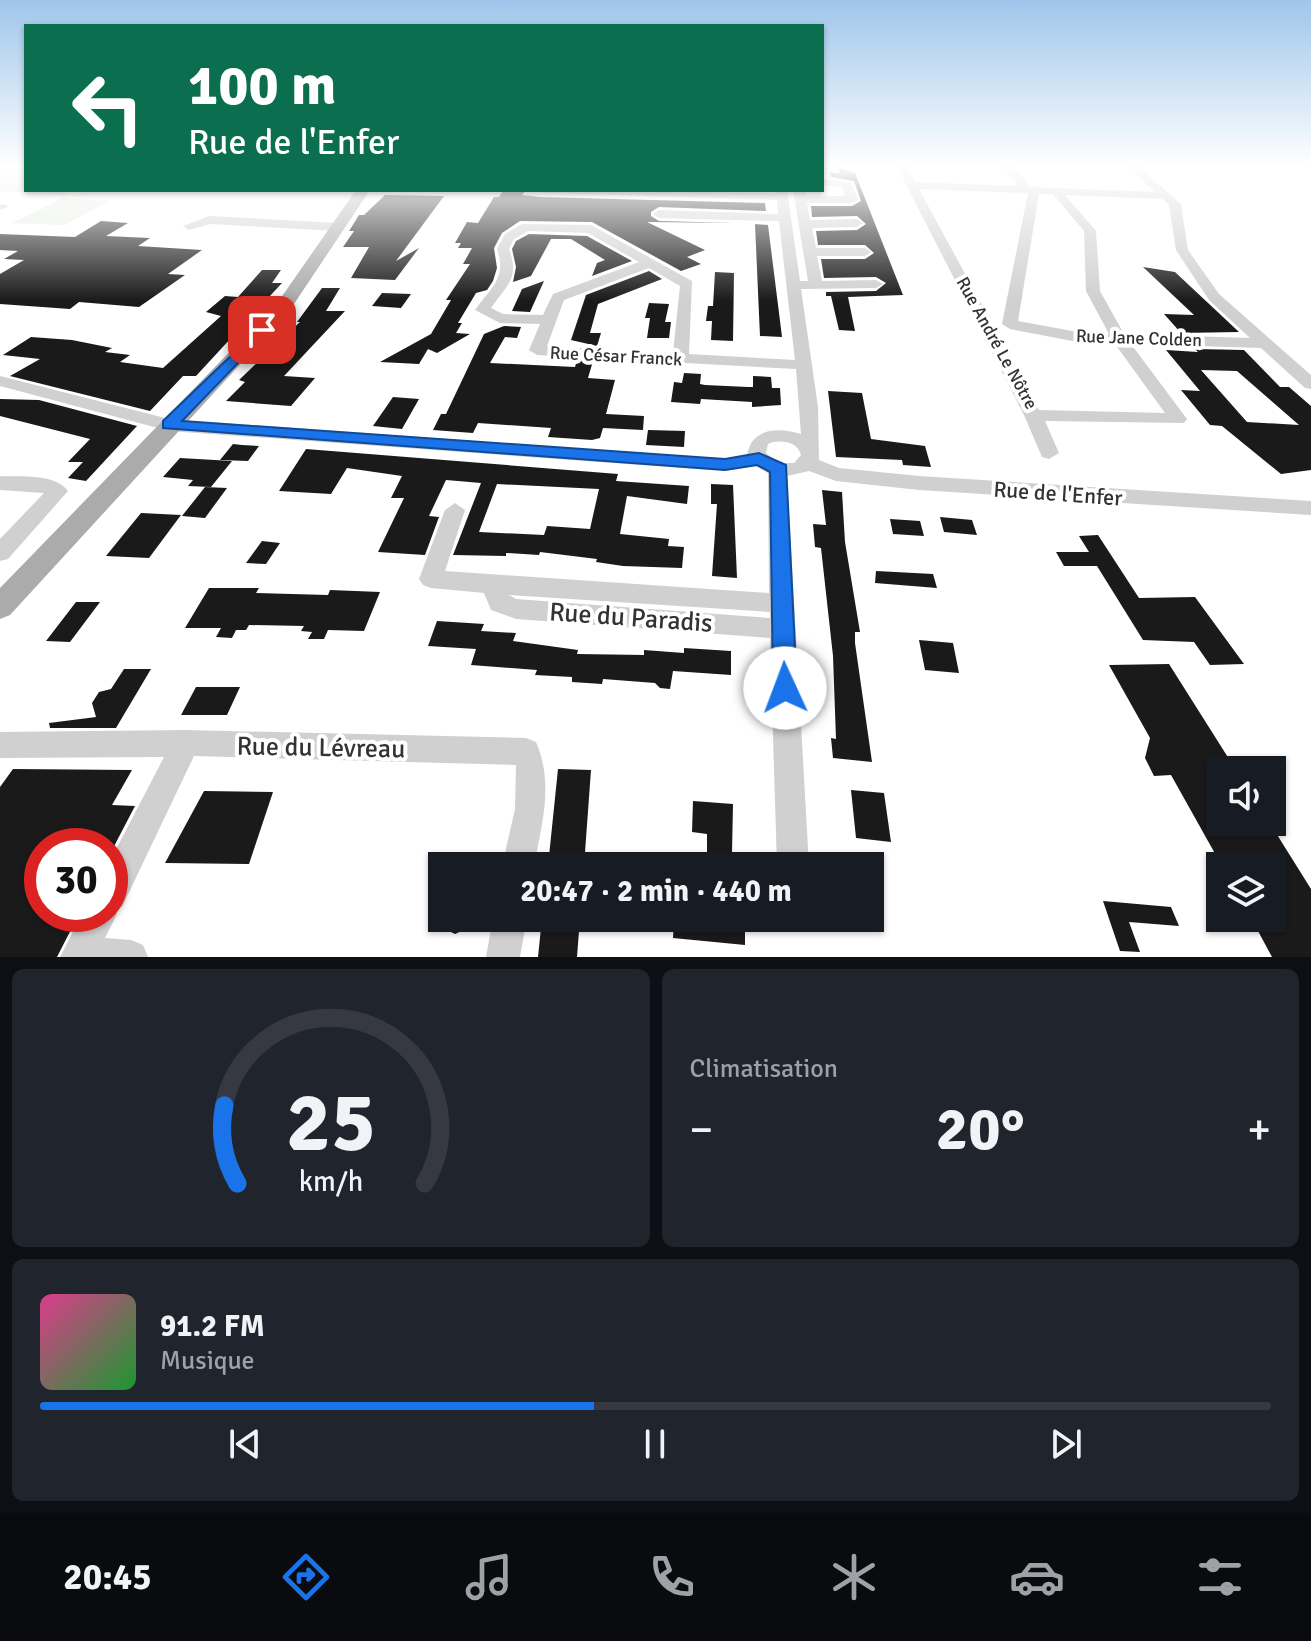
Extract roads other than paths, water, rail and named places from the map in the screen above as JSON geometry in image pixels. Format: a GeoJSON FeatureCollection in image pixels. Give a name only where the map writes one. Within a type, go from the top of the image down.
{"type":"FeatureCollection","features":[{"type":"Feature","properties":{"kind":"main road"},"geometry":{"type":"LineString","coordinates":[[0,607],[11,582],[284,306],[348,212]]}},
{"type":"Feature","properties":{"kind":"street"},"geometry":{"type":"LineString","coordinates":[[0,381],[169,425],[725,465],[769,464],[809,456],[809,407],[785,212]]}},
{"type":"Feature","properties":{"kind":"street"},"geometry":{"type":"LineString","coordinates":[[803,212],[816,285]]}},
{"type":"Feature","properties":{"kind":"street","name":"Rue André Le Nôtre"},"geometry":{"type":"LineString","coordinates":[[925,212],[1033,415],[1178,419],[1118,337]]}},
{"type":"Feature","properties":{"kind":"street","name":"Rue Jane Colden"},"geometry":{"type":"LineString","coordinates":[[1027,212],[1010,324],[1083,338],[1268,343]]}},
{"type":"Feature","properties":{"kind":"street"},"geometry":{"type":"LineString","coordinates":[[1074,212],[1090,231],[1093,291],[1118,337]]}},
{"type":"Feature","properties":{"kind":"street"},"geometry":{"type":"LineString","coordinates":[[1176,212],[1182,250],[1214,297],[1311,384]]}},
{"type":"Feature","properties":{"kind":"street"},"geometry":{"type":"LineString","coordinates":[[659,214],[786,218]]}},
{"type":"Feature","properties":{"kind":"street"},"geometry":{"type":"LineString","coordinates":[[189,226],[209,220],[338,227]]}},
{"type":"Feature","properties":{"kind":"street"},"geometry":{"type":"LineString","coordinates":[[805,224],[857,223]]}},
{"type":"Feature","properties":{"kind":"street"},"geometry":{"type":"LineString","coordinates":[[548,320],[500,318],[482,310],[507,276],[509,266],[503,249],[517,231],[536,226],[591,229],[687,284],[681,359]]}},
{"type":"Feature","properties":{"kind":"street"},"geometry":{"type":"LineString","coordinates":[[810,252],[865,252]]}},
{"type":"Feature","properties":{"kind":"street","name":"Rue César Franck"},"geometry":{"type":"LineString","coordinates":[[652,262],[558,297],[537,350],[804,365]]}},
{"type":"Feature","properties":{"kind":"street"},"geometry":{"type":"LineString","coordinates":[[794,285],[876,284]]}},
{"type":"Feature","properties":{"kind":"street"},"geometry":{"type":"LineString","coordinates":[[792,852],[776,482],[769,464],[756,447],[760,441],[779,435],[800,422],[809,407]]}},
{"type":"Feature","properties":{"kind":"street"},"geometry":{"type":"LineString","coordinates":[[1033,415],[1049,453]]}},
{"type":"Feature","properties":{"kind":"street","name":"Rue de l'Enfer"},"geometry":{"type":"LineString","coordinates":[[779,435],[797,438],[809,456],[836,474],[919,483],[1311,508]]}},
{"type":"Feature","properties":{"kind":"street"},"geometry":{"type":"LineString","coordinates":[[0,483],[48,486],[58,491],[5,543]]}},
{"type":"Feature","properties":{"kind":"street","name":"Rue du Paradis"},"geometry":{"type":"LineString","coordinates":[[455,510],[431,579],[494,585],[499,603],[516,609],[782,616]]}},
{"type":"Feature","properties":{"kind":"street"},"geometry":{"type":"LineString","coordinates":[[128,859],[186,743]]}},
{"type":"Feature","properties":{"kind":"street","name":"Rue du Lévreau"},"geometry":{"type":"LineString","coordinates":[[0,745],[186,743],[526,752],[531,762],[531,788],[520,852]]}},
{"type":"Feature","properties":{"kind":"street"},"geometry":{"type":"LineString","coordinates":[[90,932],[78,955],[131,957]]}},
{"type":"Feature","properties":{"kind":"street"},"geometry":{"type":"LineString","coordinates":[[503,957],[507,932]]}}]}
